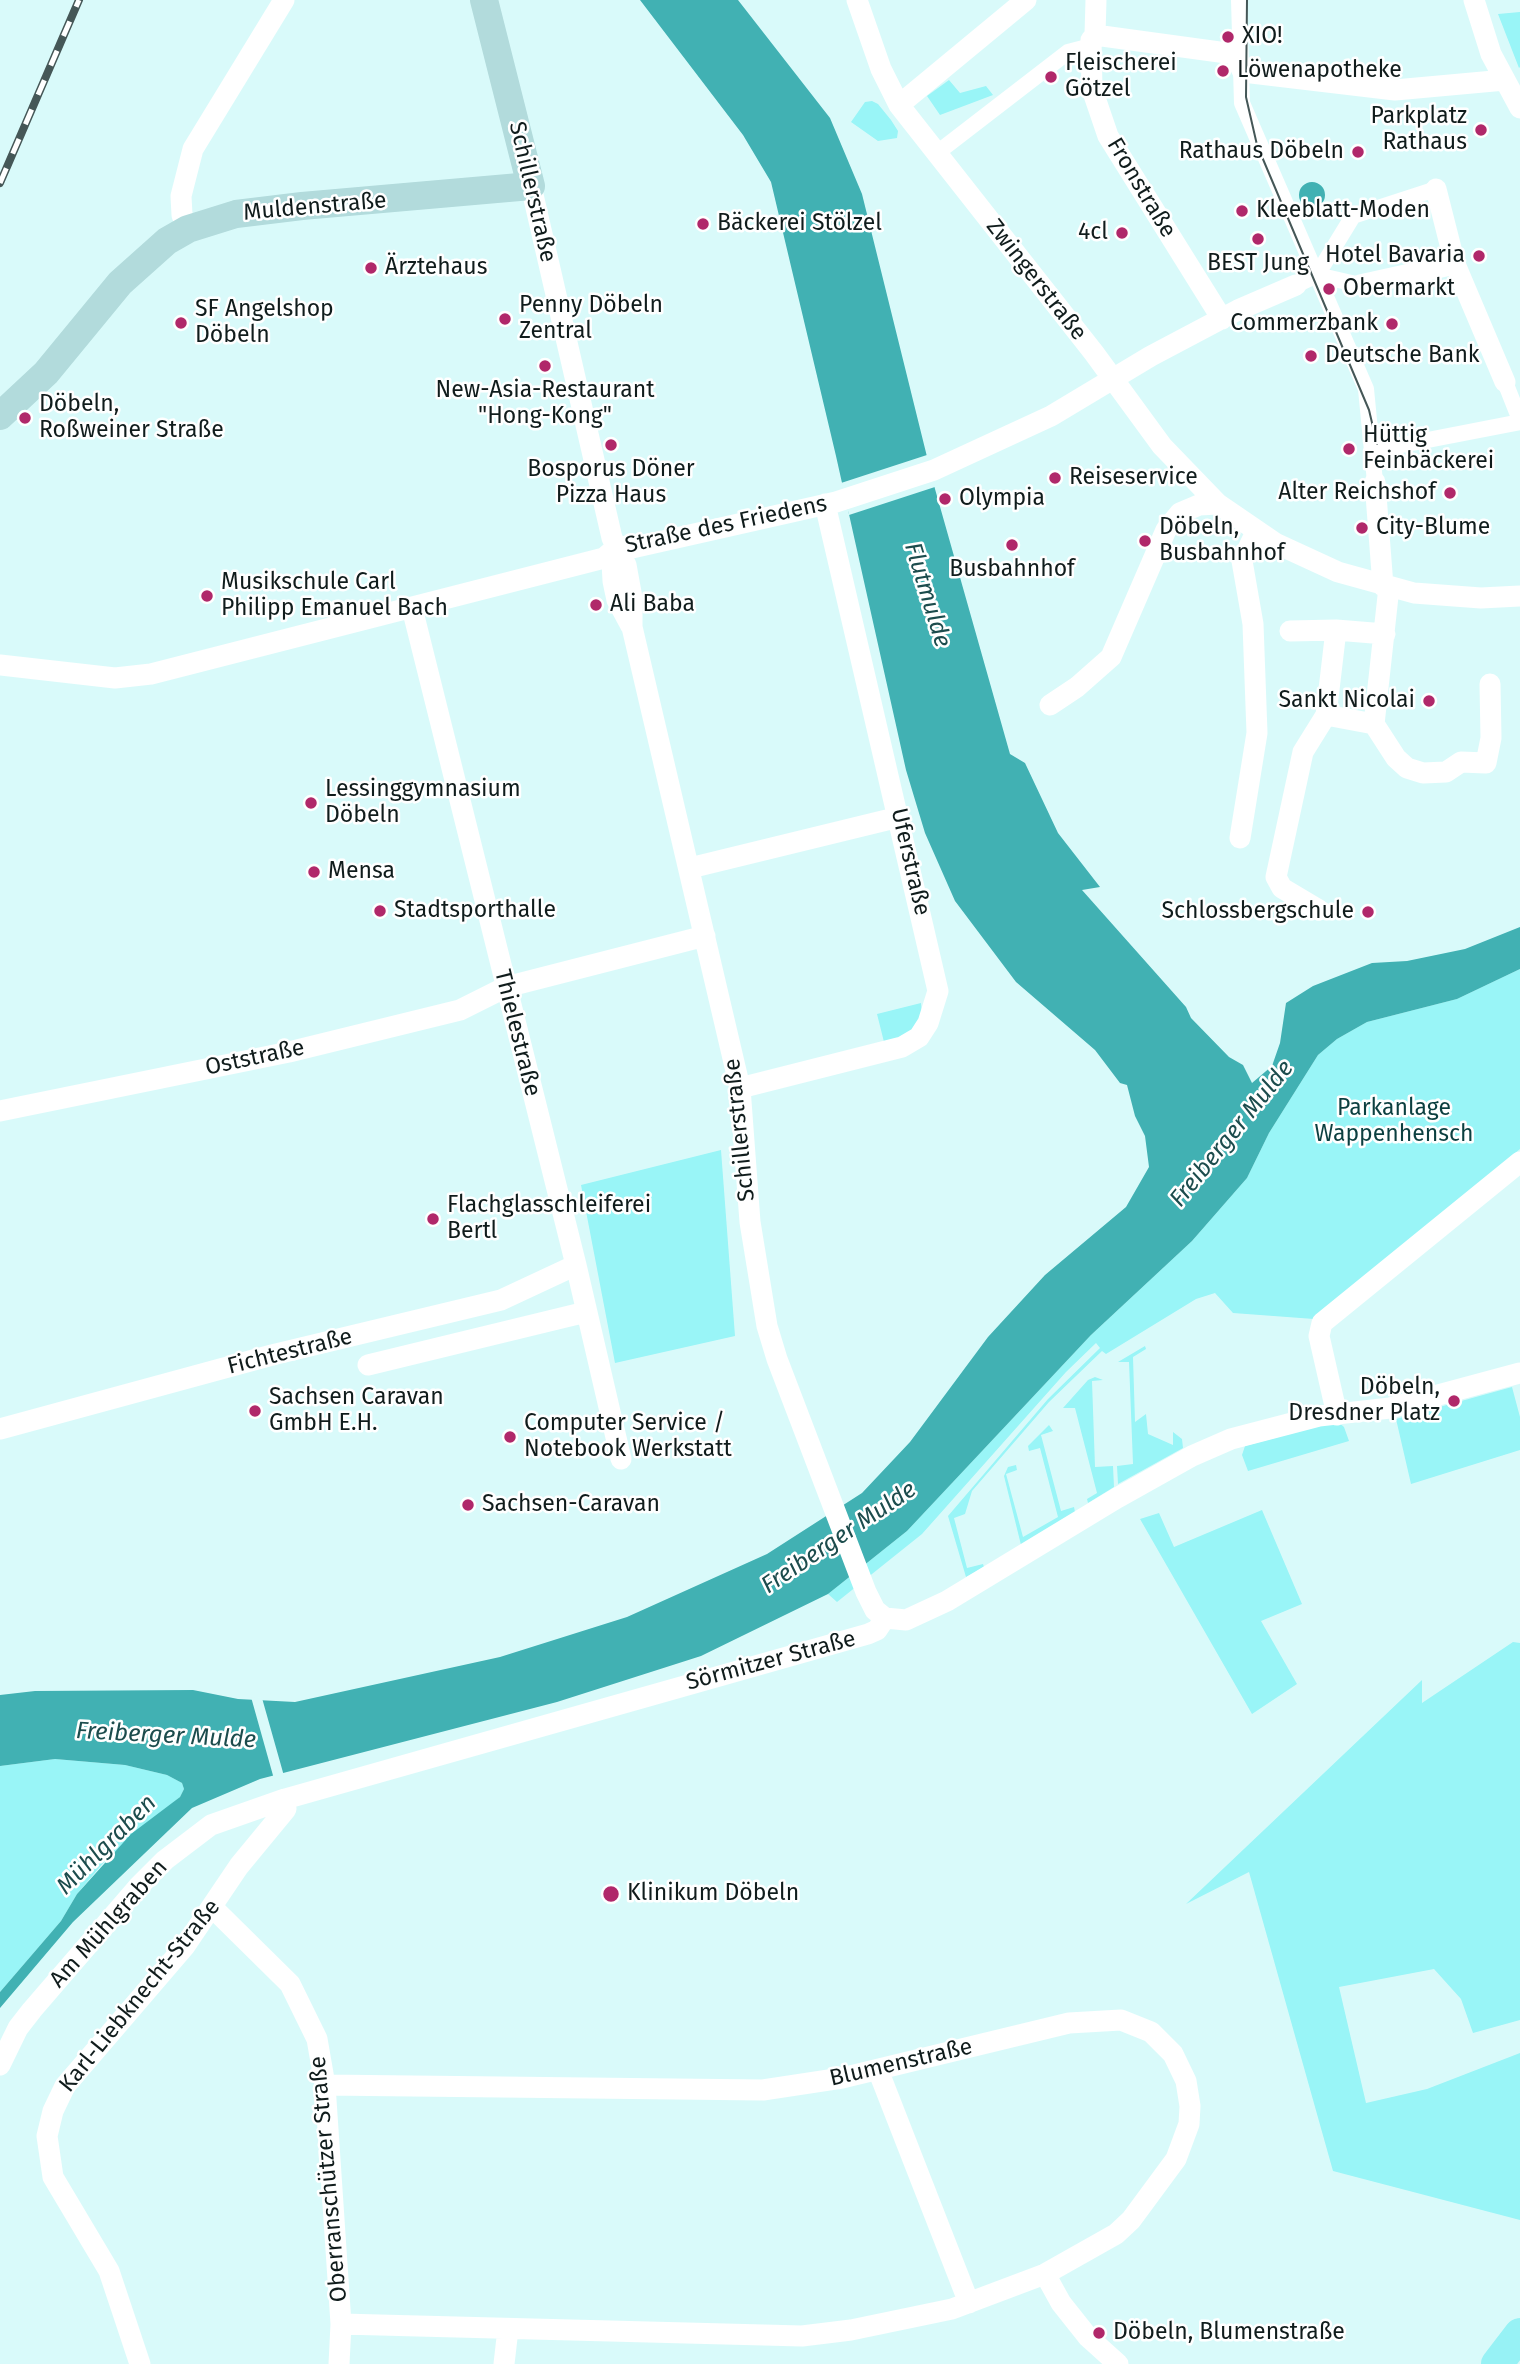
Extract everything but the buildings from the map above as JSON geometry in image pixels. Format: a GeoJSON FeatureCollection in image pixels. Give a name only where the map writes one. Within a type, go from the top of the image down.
{"type":"FeatureCollection","features":[{"type":"Feature","properties":{"kind":"main road","name":"Schillerstraße"},"geometry":{"type":"LineString","coordinates":[[484,0],[531,187]]}},
{"type":"Feature","properties":{"kind":"main road","name":"Muldenstraße"},"geometry":{"type":"LineString","coordinates":[[0,416],[46,373],[120,283],[167,241],[188,229],[225,216],[302,206],[404,200],[531,187]]}},
{"type":"Feature","properties":{"kind":"main road"},"geometry":{"type":"LineString","coordinates":[[1497,2364],[1520,2334]]}},
{"type":"Feature","properties":{"kind":"street"},"geometry":{"type":"LineString","coordinates":[[188,229],[182,215],[181,196],[193,149],[284,0]]}},
{"type":"Feature","properties":{"kind":"street","name":"Zwingerstraße"},"geometry":{"type":"LineString","coordinates":[[857,0],[880,69],[899,105],[1180,467],[1218,504],[1256,532],[1301,557],[1386,586],[1455,597],[1520,596]]}},
{"type":"Feature","properties":{"kind":"street"},"geometry":{"type":"LineString","coordinates":[[899,105],[1026,0]]}},
{"type":"Feature","properties":{"kind":"street","name":"Fronstraße"},"geometry":{"type":"LineString","coordinates":[[1096,0],[1092,89],[1108,136],[1222,319]]}},
{"type":"Feature","properties":{"kind":"street"},"geometry":{"type":"LineString","coordinates":[[1239,0],[1242,103],[1366,389],[1386,586],[1385,634],[1374,724],[1378,734],[1407,768],[1423,773],[1446,772],[1461,762],[1486,763],[1491,738],[1490,684]]}},
{"type":"Feature","properties":{"kind":"street"},"geometry":{"type":"LineString","coordinates":[[1474,0],[1491,54],[1520,108]]}},
{"type":"Feature","properties":{"kind":"street"},"geometry":{"type":"LineString","coordinates":[[937,153],[1060,57],[1093,41],[1234,54],[1243,72]]}},
{"type":"Feature","properties":{"kind":"street"},"geometry":{"type":"LineString","coordinates":[[1243,72],[1395,90],[1504,80]]}},
{"type":"Feature","properties":{"kind":"street","name":"Schillerstraße"},"geometry":{"type":"LineString","coordinates":[[531,187],[612,538],[618,546],[612,562],[617,600],[632,627],[740,1088],[754,1256],[777,1359],[866,1592],[875,1610],[885,1618]]}},
{"type":"Feature","properties":{"kind":"street"},"geometry":{"type":"LineString","coordinates":[[1296,285],[1317,275],[1353,216],[1436,189],[1455,264],[1520,421],[1371,451]]}},
{"type":"Feature","properties":{"kind":"street"},"geometry":{"type":"LineString","coordinates":[[1317,275],[1360,285],[1455,264]]}},
{"type":"Feature","properties":{"kind":"street","name":"Straße des Friedens"},"geometry":{"type":"LineString","coordinates":[[0,665],[72,675],[128,678],[604,558],[618,546],[632,548],[835,502],[934,470],[1051,416],[1112,377],[1222,319],[1296,285]]}},
{"type":"Feature","properties":{"kind":"street","name":"Uferstraße"},"geometry":{"type":"LineString","coordinates":[[740,1088],[902,1047],[919,1037],[928,1023],[938,991],[899,817],[835,502]]}},
{"type":"Feature","properties":{"kind":"street"},"geometry":{"type":"LineString","coordinates":[[1050,705],[1077,687],[1111,657],[1166,530],[1180,513],[1199,505],[1218,504]]}},
{"type":"Feature","properties":{"kind":"street"},"geometry":{"type":"LineString","coordinates":[[1240,838],[1258,733],[1254,635],[1242,561],[1256,532]]}},
{"type":"Feature","properties":{"kind":"street","name":"Thielestraße"},"geometry":{"type":"LineString","coordinates":[[412,608],[576,1265],[621,1459]]}},
{"type":"Feature","properties":{"kind":"street"},"geometry":{"type":"LineString","coordinates":[[1290,631],[1385,634]]}},
{"type":"Feature","properties":{"kind":"street"},"geometry":{"type":"LineString","coordinates":[[1319,910],[1282,888],[1276,870],[1303,752],[1326,715],[1336,631]]}},
{"type":"Feature","properties":{"kind":"street"},"geometry":{"type":"LineString","coordinates":[[1326,715],[1374,724]]}},
{"type":"Feature","properties":{"kind":"street"},"geometry":{"type":"LineString","coordinates":[[690,868],[899,817]]}},
{"type":"Feature","properties":{"kind":"street","name":"Oststraße"},"geometry":{"type":"LineString","coordinates":[[0,1111],[302,1049],[460,1010],[506,987],[705,936]]}},
{"type":"Feature","properties":{"kind":"street"},"geometry":{"type":"LineString","coordinates":[[1337,1415],[1319,1336],[1322,1323],[1520,1162]]}},
{"type":"Feature","properties":{"kind":"street","name":"Fichtestraße"},"geometry":{"type":"LineString","coordinates":[[0,1429],[272,1355],[501,1300],[576,1265]]}},
{"type":"Feature","properties":{"kind":"street","name":"Fichtestraße"},"geometry":{"type":"LineString","coordinates":[[368,1365],[586,1312]]}},
{"type":"Feature","properties":{"kind":"street","name":"Sörmitzer Straße"},"geometry":{"type":"LineString","coordinates":[[285,1799],[868,1634],[877,1630],[885,1618],[906,1620],[947,1601],[1192,1456],[1231,1439],[1271,1427],[1390,1408],[1520,1376]]}},
{"type":"Feature","properties":{"kind":"street","name":"Karl-Liebknecht-Straße"},"geometry":{"type":"LineString","coordinates":[[140,2364],[109,2271],[52,2177],[47,2136],[52,2111],[65,2086],[185,1947],[246,1856],[286,1808],[285,1799]]}},
{"type":"Feature","properties":{"kind":"street","name":"Am Mühlgraben"},"geometry":{"type":"LineString","coordinates":[[0,2065],[18,2028],[32,2010],[165,1860],[211,1825],[285,1799]]}},
{"type":"Feature","properties":{"kind":"street","name":"Oberranschützer Straße"},"geometry":{"type":"LineString","coordinates":[[213,1908],[256,1948],[299,1997],[317,2039],[326,2085],[341,2324],[339,2364]]}},
{"type":"Feature","properties":{"kind":"street","name":"Blumenstraße"},"geometry":{"type":"LineString","coordinates":[[326,2085],[762,2090],[793,2088],[1069,2023],[1104,2019],[1141,2025],[1173,2054],[1186,2081],[1190,2106],[1184,2141],[1176,2159],[1131,2220],[1116,2234],[1045,2274],[969,2303],[896,2322],[802,2336],[341,2324]]}},
{"type":"Feature","properties":{"kind":"street"},"geometry":{"type":"LineString","coordinates":[[878,2070],[969,2303]]}},
{"type":"Feature","properties":{"kind":"street"},"geometry":{"type":"LineString","coordinates":[[1045,2274],[1061,2303],[1088,2337],[1118,2364]]}},
{"type":"Feature","properties":{"kind":"street"},"geometry":{"type":"LineString","coordinates":[[504,2364],[509,2329]]}},
{"type":"Feature","properties":{"kind":"green space"},"geometry":{"type":"Polygon","coordinates":[[[1520,12],[1520,67],[1519,68],[1498,14],[1520,12]]]}},
{"type":"Feature","properties":{"kind":"green space"},"geometry":{"type":"Polygon","coordinates":[[[949,80],[960,93],[986,86],[993,95],[940,115],[927,96],[949,80]]]}},
{"type":"Feature","properties":{"kind":"green space"},"geometry":{"type":"Polygon","coordinates":[[[865,102],[878,104],[891,120],[898,131],[897,138],[878,141],[851,122],[865,102]]]}},
{"type":"Feature","properties":{"kind":"green space","name":"Parkanlage Wappenhensch"},"geometry":{"type":"Polygon","coordinates":[[[1520,969],[1520,1149],[1314,1319],[1233,1313],[1215,1293],[1196,1299],[1106,1354],[1102,1351],[1049,1402],[972,1491],[965,1514],[954,1518],[967,1568],[983,1564],[984,1567],[966,1577],[948,1516],[1048,1399],[1100,1348],[1096,1343],[1066,1372],[922,1534],[837,1602],[828,1594],[907,1531],[1091,1335],[1192,1241],[1247,1178],[1269,1133],[1318,1055],[1337,1039],[1367,1022],[1457,999],[1520,969]]]}},
{"type":"Feature","properties":{"kind":"green space"},"geometry":{"type":"Polygon","coordinates":[[[921,1003],[922,1014],[909,1036],[884,1042],[877,1014],[921,1003]]]}},
{"type":"Feature","properties":{"kind":"green space"},"geometry":{"type":"Polygon","coordinates":[[[721,1150],[735,1336],[615,1363],[581,1185],[721,1150]]]}},
{"type":"Feature","properties":{"kind":"green space"},"geometry":{"type":"Polygon","coordinates":[[[1145,1346],[1146,1349],[1133,1357],[1135,1422],[1146,1414],[1148,1434],[1173,1445],[1173,1432],[1182,1439],[1183,1448],[1118,1484],[1117,1466],[1133,1464],[1129,1362],[1118,1362],[1145,1346]]]}},
{"type":"Feature","properties":{"kind":"green space"},"geometry":{"type":"Polygon","coordinates":[[[1095,1377],[1103,1380],[1092,1381],[1095,1467],[1113,1466],[1114,1487],[1088,1503],[1087,1499],[1097,1493],[1075,1408],[1063,1408],[1088,1380],[1095,1377]]]}},
{"type":"Feature","properties":{"kind":"green space"},"geometry":{"type":"Polygon","coordinates":[[[1512,1387],[1520,1417],[1520,1450],[1411,1484],[1396,1419],[1512,1387]]]}},
{"type":"Feature","properties":{"kind":"green space"},"geometry":{"type":"Polygon","coordinates":[[[1337,1421],[1344,1427],[1349,1441],[1248,1471],[1242,1455],[1245,1446],[1337,1421]]]}},
{"type":"Feature","properties":{"kind":"green space"},"geometry":{"type":"Polygon","coordinates":[[[1049,1425],[1053,1431],[1041,1435],[1061,1511],[1074,1507],[1075,1512],[1021,1545],[1004,1476],[1008,1467],[1016,1465],[1017,1470],[1006,1474],[1023,1537],[1058,1517],[1040,1448],[1029,1451],[1028,1446],[1049,1425]]]}},
{"type":"Feature","properties":{"kind":"green space"},"geometry":{"type":"Polygon","coordinates":[[[1262,1510],[1302,1604],[1261,1621],[1297,1684],[1252,1714],[1140,1519],[1159,1513],[1174,1547],[1262,1510]]]}},
{"type":"Feature","properties":{"kind":"green space"},"geometry":{"type":"Polygon","coordinates":[[[1513,1642],[1520,1643],[1520,2020],[1473,2033],[1461,1999],[1434,1969],[1339,1987],[1366,2103],[1427,2089],[1520,2053],[1520,2220],[1333,2171],[1249,1872],[1186,1904],[1422,1680],[1422,1703],[1513,1642]]]}},
{"type":"Feature","properties":{"kind":"green space"},"geometry":{"type":"Polygon","coordinates":[[[55,1759],[125,1765],[167,1775],[182,1783],[184,1789],[180,1797],[105,1861],[77,1894],[61,1921],[0,1992],[0,1766],[55,1759]]]}},
{"type":"Feature","properties":{"kind":"water"},"geometry":{"type":"Polygon","coordinates":[[[640,0],[738,0],[830,118],[862,194],[935,489],[1010,754],[1025,763],[1058,833],[1100,887],[1082,890],[1186,1007],[1191,1018],[1229,1057],[1243,1065],[1252,1083],[1272,1066],[1280,1043],[1286,1003],[1313,986],[1372,963],[1407,961],[1465,949],[1520,927],[1520,969],[1457,999],[1367,1022],[1337,1039],[1318,1055],[1269,1133],[1247,1178],[1192,1241],[1091,1335],[907,1531],[828,1594],[701,1656],[557,1702],[260,1779],[192,1808],[73,1922],[0,2008],[0,1992],[61,1921],[77,1894],[131,1834],[180,1797],[184,1789],[182,1783],[167,1775],[125,1765],[55,1759],[0,1766],[0,1695],[35,1691],[193,1690],[238,1699],[295,1702],[500,1657],[627,1617],[767,1554],[862,1493],[910,1442],[988,1337],[1045,1275],[1126,1207],[1149,1167],[1145,1136],[1135,1116],[1127,1085],[1120,1083],[1095,1050],[1016,982],[955,901],[925,833],[906,770],[771,182],[743,135],[640,0]]]}},
{"type":"Feature","properties":{"kind":"water"},"geometry":{"type":"Polygon","coordinates":[[[1312,182],[1321,186],[1325,195],[1321,204],[1312,208],[1303,204],[1299,195],[1303,186],[1312,182]]]}},
{"type":"Feature","properties":{"kind":"pier"},"geometry":{"type":"Polygon","coordinates":[[[930,454],[938,486],[849,515],[841,483],[930,454]]]}},
{"type":"Feature","properties":{"kind":"pier"},"geometry":{"type":"Polygon","coordinates":[[[251,1697],[262,1698],[284,1776],[274,1779],[251,1697]]]}},
{"type":"Feature","properties":{"kind":"tram line"},"geometry":{"type":"LineString","coordinates":[[1247,0],[1246,97],[1257,145],[1369,410],[1377,444]]}},
{"type":"Feature","properties":{"kind":"railway"},"geometry":{"type":"LineString","coordinates":[[0,183],[79,0]]}},
{"type":"Feature","properties":{"kind":"place","name":"XIO!"},"geometry":{"type":"Point","coordinates":[1228,37]}},
{"type":"Feature","properties":{"kind":"place","name":"Löwenapotheke"},"geometry":{"type":"Point","coordinates":[1223,71]}},
{"type":"Feature","properties":{"kind":"place","name":"Fleischerei Götzel"},"geometry":{"type":"Point","coordinates":[1051,77]}},
{"type":"Feature","properties":{"kind":"place","name":"Parkplatz Rathaus"},"geometry":{"type":"Point","coordinates":[1481,130]}},
{"type":"Feature","properties":{"kind":"place","name":"Rathaus Döbeln"},"geometry":{"type":"Point","coordinates":[1358,152]}},
{"type":"Feature","properties":{"kind":"place","name":"Kleeblatt-Moden"},"geometry":{"type":"Point","coordinates":[1242,211]}},
{"type":"Feature","properties":{"kind":"place","name":"Bäckerei Stölzel"},"geometry":{"type":"Point","coordinates":[703,224]}},
{"type":"Feature","properties":{"kind":"place","name":"4cl"},"geometry":{"type":"Point","coordinates":[1122,233]}},
{"type":"Feature","properties":{"kind":"place","name":"BEST Jung"},"geometry":{"type":"Point","coordinates":[1258,239]}},
{"type":"Feature","properties":{"kind":"place","name":"Hotel Bavaria"},"geometry":{"type":"Point","coordinates":[1479,256]}},
{"type":"Feature","properties":{"kind":"place","name":"Ärztehaus"},"geometry":{"type":"Point","coordinates":[371,268]}},
{"type":"Feature","properties":{"kind":"place","name":"Obermarkt"},"geometry":{"type":"Point","coordinates":[1329,289]}},
{"type":"Feature","properties":{"kind":"place","name":"Penny Döbeln Zentral"},"geometry":{"type":"Point","coordinates":[505,319]}},
{"type":"Feature","properties":{"kind":"place","name":"SF Angelshop Döbeln"},"geometry":{"type":"Point","coordinates":[181,323]}},
{"type":"Feature","properties":{"kind":"place","name":"Commerzbank"},"geometry":{"type":"Point","coordinates":[1392,324]}},
{"type":"Feature","properties":{"kind":"place","name":"Deutsche Bank"},"geometry":{"type":"Point","coordinates":[1311,356]}},
{"type":"Feature","properties":{"kind":"place","name":"New-Asia-Restaurant \"Hong-Kong\""},"geometry":{"type":"Point","coordinates":[545,366]}},
{"type":"Feature","properties":{"kind":"place","name":"Döbeln, Roßweiner Straße"},"geometry":{"type":"Point","coordinates":[25,418]}},
{"type":"Feature","properties":{"kind":"place","name":"Bosporus Döner Pizza Haus"},"geometry":{"type":"Point","coordinates":[611,445]}},
{"type":"Feature","properties":{"kind":"place","name":"Hüttig Feinbäckerei"},"geometry":{"type":"Point","coordinates":[1349,449]}},
{"type":"Feature","properties":{"kind":"place","name":"Reiseservice"},"geometry":{"type":"Point","coordinates":[1055,478]}},
{"type":"Feature","properties":{"kind":"place","name":"Alter Reichshof"},"geometry":{"type":"Point","coordinates":[1450,493]}},
{"type":"Feature","properties":{"kind":"place","name":"Olympia"},"geometry":{"type":"Point","coordinates":[945,499]}},
{"type":"Feature","properties":{"kind":"place","name":"City-Blume"},"geometry":{"type":"Point","coordinates":[1362,528]}},
{"type":"Feature","properties":{"kind":"place","name":"Döbeln, Busbahnhof"},"geometry":{"type":"Point","coordinates":[1145,541]}},
{"type":"Feature","properties":{"kind":"place","name":"Busbahnhof"},"geometry":{"type":"Point","coordinates":[1012,545]}},
{"type":"Feature","properties":{"kind":"place","name":"Musikschule Carl Philipp Emanuel Bach"},"geometry":{"type":"Point","coordinates":[207,596]}},
{"type":"Feature","properties":{"kind":"place","name":"Ali Baba"},"geometry":{"type":"Point","coordinates":[596,605]}},
{"type":"Feature","properties":{"kind":"place","name":"Sankt Nicolai"},"geometry":{"type":"Point","coordinates":[1429,701]}},
{"type":"Feature","properties":{"kind":"place","name":"Lessinggymnasium Döbeln"},"geometry":{"type":"Point","coordinates":[311,803]}},
{"type":"Feature","properties":{"kind":"place","name":"Mensa"},"geometry":{"type":"Point","coordinates":[314,872]}},
{"type":"Feature","properties":{"kind":"place","name":"Stadtsporthalle"},"geometry":{"type":"Point","coordinates":[380,911]}},
{"type":"Feature","properties":{"kind":"place","name":"Schlossbergschule"},"geometry":{"type":"Point","coordinates":[1368,912]}},
{"type":"Feature","properties":{"kind":"place","name":"Flachglasschleiferei Bertl"},"geometry":{"type":"Point","coordinates":[433,1219]}},
{"type":"Feature","properties":{"kind":"place","name":"Döbeln, Dresdner Platz"},"geometry":{"type":"Point","coordinates":[1454,1401]}},
{"type":"Feature","properties":{"kind":"place","name":"Sachsen Caravan GmbH E.H."},"geometry":{"type":"Point","coordinates":[255,1411]}},
{"type":"Feature","properties":{"kind":"place","name":"Computer Service / Notebook Werkstatt"},"geometry":{"type":"Point","coordinates":[510,1437]}},
{"type":"Feature","properties":{"kind":"place","name":"Sachsen-Caravan"},"geometry":{"type":"Point","coordinates":[468,1505]}},
{"type":"Feature","properties":{"kind":"place","name":"Klinikum Döbeln"},"geometry":{"type":"Point","coordinates":[611,1894]}},
{"type":"Feature","properties":{"kind":"place","name":"Döbeln, Blumenstraße"},"geometry":{"type":"Point","coordinates":[1099,2333]}},
{"type":"Feature","properties":{"kind":"water label","name":"Flutmulde"},"geometry":{"type":"Point","coordinates":[927,595]}},
{"type":"Feature","properties":{"kind":"water label","name":"Freiberger Mulde"},"geometry":{"type":"Point","coordinates":[1232,1134]}},
{"type":"Feature","properties":{"kind":"water label","name":"Freiberger Mulde"},"geometry":{"type":"Point","coordinates":[839,1538]}},
{"type":"Feature","properties":{"kind":"water label","name":"Freiberger Mulde"},"geometry":{"type":"Point","coordinates":[166,1736]}},
{"type":"Feature","properties":{"kind":"water label","name":"Mühlgraben"},"geometry":{"type":"Point","coordinates":[107,1845]}}]}
